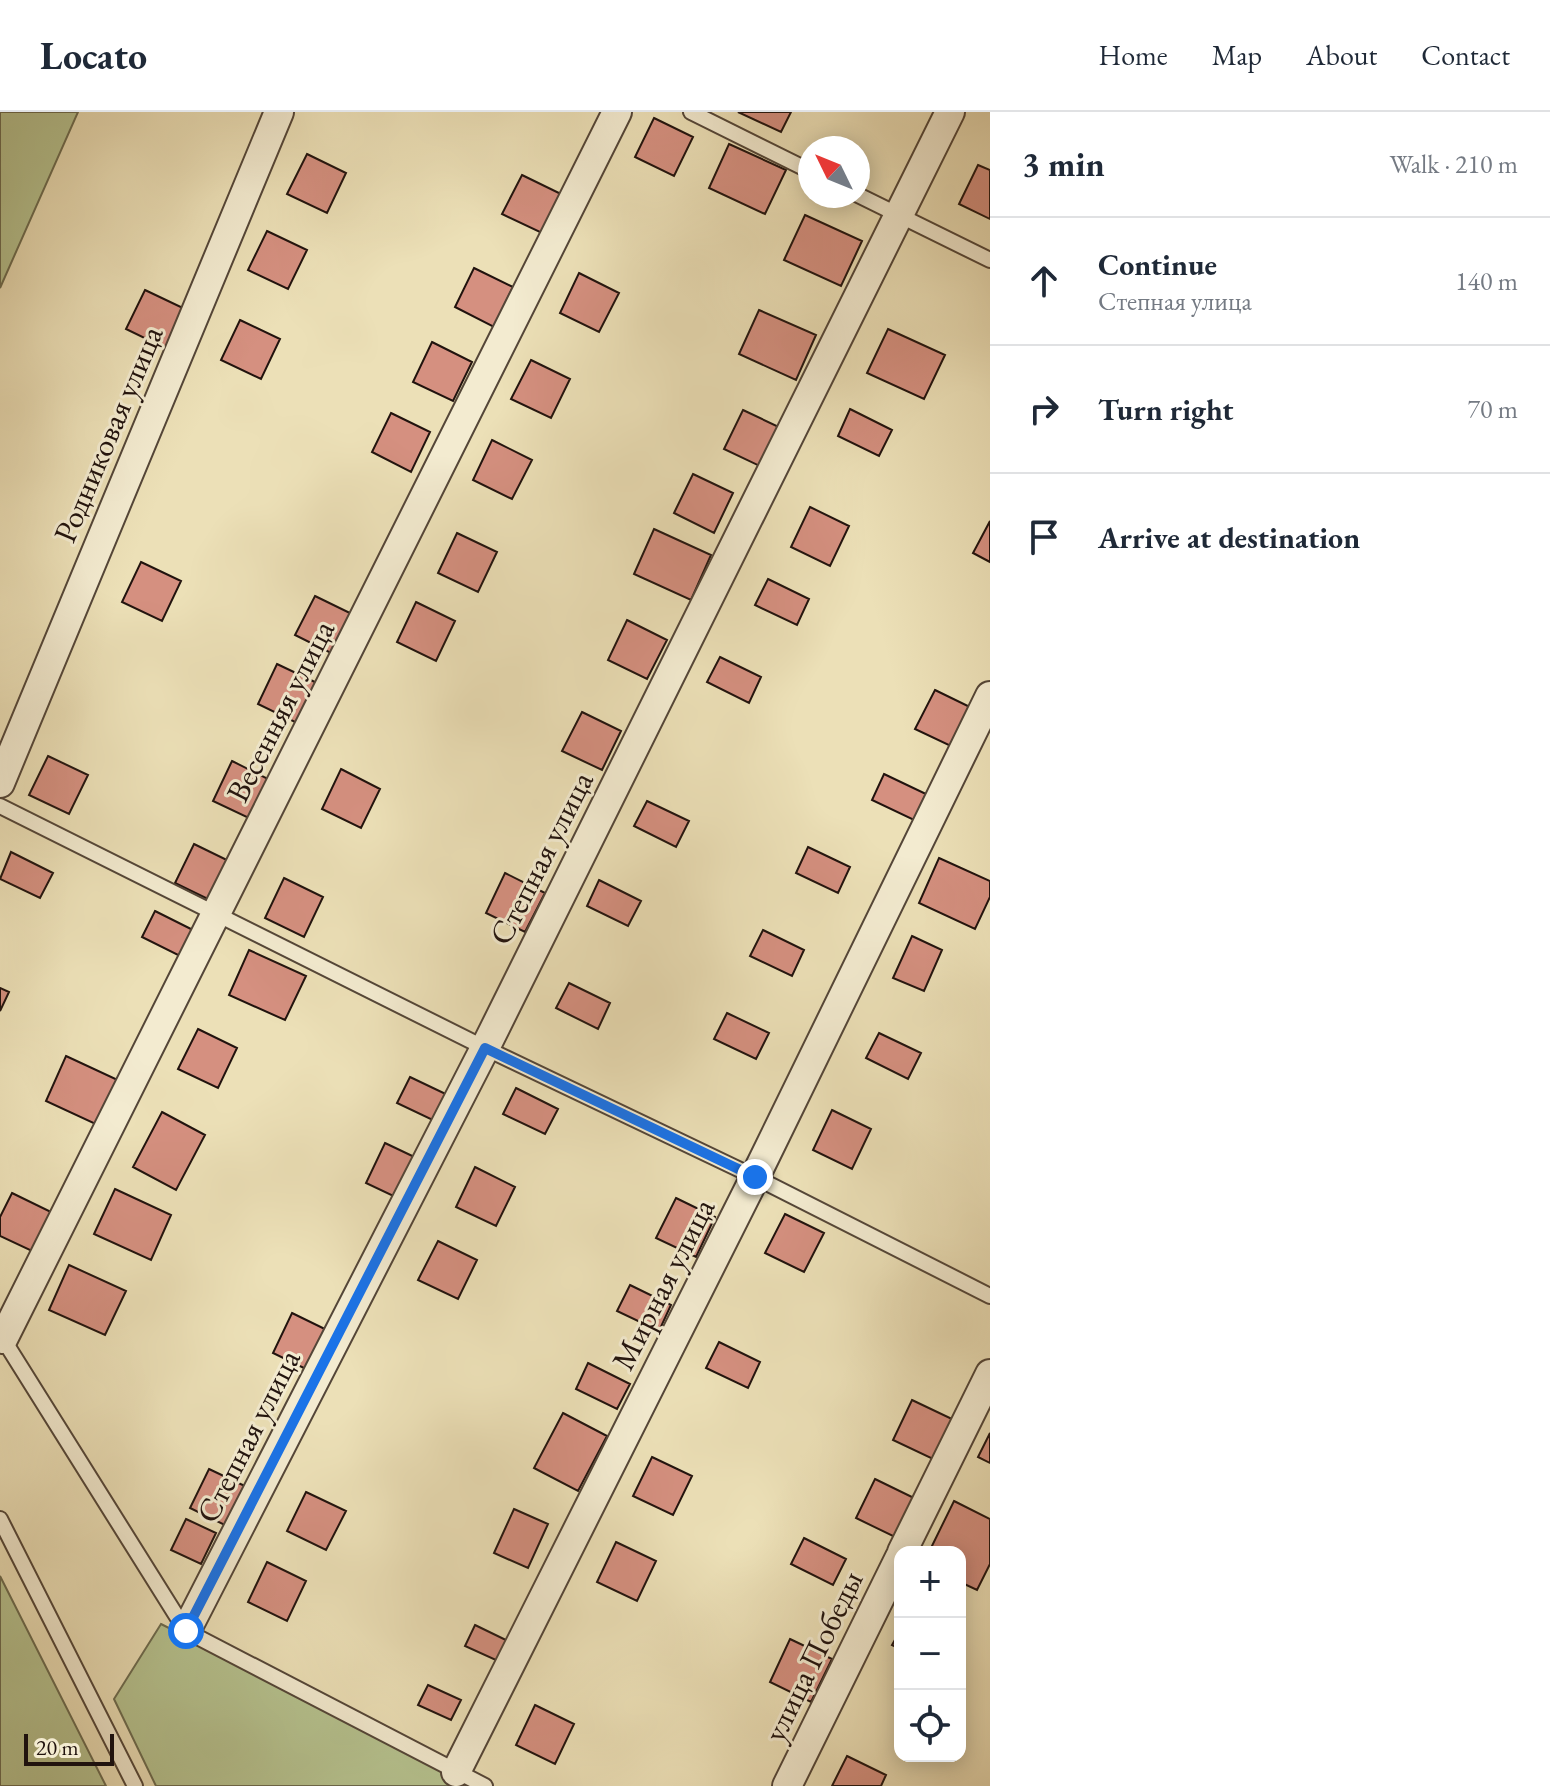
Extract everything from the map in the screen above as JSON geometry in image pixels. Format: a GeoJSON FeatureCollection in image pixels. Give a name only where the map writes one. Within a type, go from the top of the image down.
{"type":"FeatureCollection","features":[{"type":"Feature","properties":{"kind":"street","name":"Родниковая улица"},"geometry":{"type":"LineString","coordinates":[[0,783],[279,112]]}},
{"type":"Feature","properties":{"kind":"street","name":"Весенняя улица"},"geometry":{"type":"LineString","coordinates":[[2,1337],[617,112]]}},
{"type":"Feature","properties":{"kind":"street","name":"Степная улица"},"geometry":{"type":"LineString","coordinates":[[186,1631],[485,1048],[950,112]]}},
{"type":"Feature","properties":{"kind":"street","name":"Мирная улица"},"geometry":{"type":"LineString","coordinates":[[456,1772],[755,1177],[990,696]]}},
{"type":"Feature","properties":{"kind":"street","name":"улица Победы"},"geometry":{"type":"LineString","coordinates":[[905,1546],[990,1374]]}},
{"type":"Feature","properties":{"kind":"street","name":"улица Победы"},"geometry":{"type":"LineString","coordinates":[[787,1786],[894,1568]]}},
{"type":"Feature","properties":{"kind":"lane"},"geometry":{"type":"LineString","coordinates":[[691,112],[798,165]]}},
{"type":"Feature","properties":{"kind":"lane"},"geometry":{"type":"LineString","coordinates":[[870,201],[990,260]]}},
{"type":"Feature","properties":{"kind":"lane"},"geometry":{"type":"LineString","coordinates":[[0,806],[485,1048],[755,1177],[990,1296]]}},
{"type":"Feature","properties":{"kind":"lane"},"geometry":{"type":"LineString","coordinates":[[2,1337],[186,1631],[485,1786]]}},
{"type":"Feature","properties":{"kind":"lane"},"geometry":{"type":"LineString","coordinates":[[0,1519],[135,1786]]}},
{"type":"Feature","properties":{"kind":"green space"},"geometry":{"type":"Polygon","coordinates":[[[0,112],[78,112],[0,288],[0,112]]]}},
{"type":"Feature","properties":{"kind":"green space"},"geometry":{"type":"Polygon","coordinates":[[[0,1576],[106,1786],[0,1786],[0,1576]]]}},
{"type":"Feature","properties":{"kind":"green space"},"geometry":{"type":"Polygon","coordinates":[[[161,1624],[480,1786],[156,1786],[114,1699],[161,1624]]]}},
{"type":"Feature","properties":{"kind":"building"},"geometry":{"type":"Polygon","coordinates":[[[738,112],[791,112],[781,132],[738,112]]]}},
{"type":"Feature","properties":{"kind":"building"},"geometry":{"type":"Polygon","coordinates":[[[654,118],[693,137],[674,176],[635,157],[654,118]]]}},
{"type":"Feature","properties":{"kind":"building"},"geometry":{"type":"Polygon","coordinates":[[[729,144],[786,170],[765,214],[709,188],[729,144]]]}},
{"type":"Feature","properties":{"kind":"building"},"geometry":{"type":"Polygon","coordinates":[[[307,154],[346,173],[327,213],[287,194],[307,154]]]}},
{"type":"Feature","properties":{"kind":"building"},"geometry":{"type":"Polygon","coordinates":[[[978,165],[990,170],[990,219],[959,204],[978,165]]]}},
{"type":"Feature","properties":{"kind":"building"},"geometry":{"type":"Polygon","coordinates":[[[522,175],[561,194],[542,233],[502,214],[522,175]]]}},
{"type":"Feature","properties":{"kind":"building"},"geometry":{"type":"Polygon","coordinates":[[[805,215],[862,241],[841,286],[784,260],[805,215]]]}},
{"type":"Feature","properties":{"kind":"building"},"geometry":{"type":"Polygon","coordinates":[[[267,231],[307,250],[288,289],[248,270],[267,231]]]}},
{"type":"Feature","properties":{"kind":"building"},"geometry":{"type":"Polygon","coordinates":[[[474,268],[513,287],[494,327],[455,307],[474,268]]]}},
{"type":"Feature","properties":{"kind":"building"},"geometry":{"type":"Polygon","coordinates":[[[579,273],[619,293],[599,332],[560,313],[579,273]]]}},
{"type":"Feature","properties":{"kind":"building"},"geometry":{"type":"Polygon","coordinates":[[[145,290],[185,309],[165,348],[126,329],[145,290]]]}},
{"type":"Feature","properties":{"kind":"building"},"geometry":{"type":"Polygon","coordinates":[[[759,310],[816,335],[796,380],[739,354],[759,310]]]}},
{"type":"Feature","properties":{"kind":"building"},"geometry":{"type":"Polygon","coordinates":[[[240,320],[280,339],[261,379],[221,360],[240,320]]]}},
{"type":"Feature","properties":{"kind":"building"},"geometry":{"type":"Polygon","coordinates":[[[888,329],[945,355],[924,399],[867,373],[888,329]]]}},
{"type":"Feature","properties":{"kind":"building"},"geometry":{"type":"Polygon","coordinates":[[[432,342],[472,362],[453,401],[413,382],[432,342]]]}},
{"type":"Feature","properties":{"kind":"building"},"geometry":{"type":"Polygon","coordinates":[[[531,360],[570,379],[551,418],[511,399],[531,360]]]}},
{"type":"Feature","properties":{"kind":"building"},"geometry":{"type":"Polygon","coordinates":[[[850,409],[892,430],[879,456],[838,436],[850,409]]]}},
{"type":"Feature","properties":{"kind":"building"},"geometry":{"type":"Polygon","coordinates":[[[743,410],[783,429],[764,468],[724,449],[743,410]]]}},
{"type":"Feature","properties":{"kind":"building"},"geometry":{"type":"Polygon","coordinates":[[[391,413],[430,432],[411,472],[372,452],[391,413]]]}},
{"type":"Feature","properties":{"kind":"building"},"geometry":{"type":"Polygon","coordinates":[[[492,440],[532,460],[512,499],[473,480],[492,440]]]}},
{"type":"Feature","properties":{"kind":"building"},"geometry":{"type":"Polygon","coordinates":[[[693,474],[733,493],[714,533],[674,513],[693,474]]]}},
{"type":"Feature","properties":{"kind":"building"},"geometry":{"type":"Polygon","coordinates":[[[810,507],[849,526],[830,566],[791,547],[810,507]]]}},
{"type":"Feature","properties":{"kind":"building"},"geometry":{"type":"Polygon","coordinates":[[[990,521],[990,562],[973,553],[990,521]]]}},
{"type":"Feature","properties":{"kind":"building"},"geometry":{"type":"Polygon","coordinates":[[[654,529],[711,555],[691,600],[634,574],[654,529]]]}},
{"type":"Feature","properties":{"kind":"building"},"geometry":{"type":"Polygon","coordinates":[[[457,533],[497,552],[478,592],[438,573],[457,533]]]}},
{"type":"Feature","properties":{"kind":"building"},"geometry":{"type":"Polygon","coordinates":[[[141,562],[181,581],[162,621],[122,602],[141,562]]]}},
{"type":"Feature","properties":{"kind":"building"},"geometry":{"type":"Polygon","coordinates":[[[768,579],[809,599],[797,625],[755,605],[768,579]]]}},
{"type":"Feature","properties":{"kind":"building"},"geometry":{"type":"Polygon","coordinates":[[[315,596],[354,615],[335,655],[295,635],[315,596]]]}},
{"type":"Feature","properties":{"kind":"building"},"geometry":{"type":"Polygon","coordinates":[[[416,602],[455,621],[436,661],[397,642],[416,602]]]}},
{"type":"Feature","properties":{"kind":"building"},"geometry":{"type":"Polygon","coordinates":[[[627,620],[667,640],[647,679],[608,660],[627,620]]]}},
{"type":"Feature","properties":{"kind":"building"},"geometry":{"type":"Polygon","coordinates":[[[720,657],[761,677],[749,703],[707,682],[720,657]]]}},
{"type":"Feature","properties":{"kind":"building"},"geometry":{"type":"Polygon","coordinates":[[[277,664],[317,683],[297,723],[258,704],[277,664]]]}},
{"type":"Feature","properties":{"kind":"building"},"geometry":{"type":"Polygon","coordinates":[[[935,690],[974,709],[955,748],[915,729],[935,690]]]}},
{"type":"Feature","properties":{"kind":"building"},"geometry":{"type":"Polygon","coordinates":[[[582,712],[621,731],[602,770],[562,751],[582,712]]]}},
{"type":"Feature","properties":{"kind":"building"},"geometry":{"type":"Polygon","coordinates":[[[48,756],[88,775],[69,814],[29,795],[48,756]]]}},
{"type":"Feature","properties":{"kind":"building"},"geometry":{"type":"Polygon","coordinates":[[[232,761],[272,781],[253,820],[213,801],[232,761]]]}},
{"type":"Feature","properties":{"kind":"building"},"geometry":{"type":"Polygon","coordinates":[[[341,769],[380,789],[361,828],[322,809],[341,769]]]}},
{"type":"Feature","properties":{"kind":"building"},"geometry":{"type":"Polygon","coordinates":[[[884,774],[926,794],[914,820],[872,800],[884,774]]]}},
{"type":"Feature","properties":{"kind":"building"},"geometry":{"type":"Polygon","coordinates":[[[647,801],[689,821],[676,847],[634,826],[647,801]]]}},
{"type":"Feature","properties":{"kind":"building"},"geometry":{"type":"Polygon","coordinates":[[[194,844],[233,863],[214,902],[175,883],[194,844]]]}},
{"type":"Feature","properties":{"kind":"building"},"geometry":{"type":"Polygon","coordinates":[[[808,847],[850,867],[838,893],[796,873],[808,847]]]}},
{"type":"Feature","properties":{"kind":"building"},"geometry":{"type":"Polygon","coordinates":[[[11,852],[53,873],[40,898],[0,879],[11,852]]]}},
{"type":"Feature","properties":{"kind":"building"},"geometry":{"type":"Polygon","coordinates":[[[939,858],[990,881],[990,897],[975,929],[919,903],[939,858]]]}},
{"type":"Feature","properties":{"kind":"building"},"geometry":{"type":"Polygon","coordinates":[[[505,873],[545,893],[525,932],[486,913],[505,873]]]}},
{"type":"Feature","properties":{"kind":"building"},"geometry":{"type":"Polygon","coordinates":[[[284,878],[323,897],[304,937],[265,918],[284,878]]]}},
{"type":"Feature","properties":{"kind":"building"},"geometry":{"type":"Polygon","coordinates":[[[599,880],[641,901],[628,926],[587,906],[599,880]]]}},
{"type":"Feature","properties":{"kind":"building"},"geometry":{"type":"Polygon","coordinates":[[[155,911],[197,932],[184,958],[142,937],[155,911]]]}},
{"type":"Feature","properties":{"kind":"building"},"geometry":{"type":"Polygon","coordinates":[[[763,930],[804,950],[792,976],[750,956],[763,930]]]}},
{"type":"Feature","properties":{"kind":"building"},"geometry":{"type":"Polygon","coordinates":[[[912,936],[942,950],[924,991],[893,978],[912,936]]]}},
{"type":"Feature","properties":{"kind":"building"},"geometry":{"type":"Polygon","coordinates":[[[249,950],[306,976],[285,1020],[229,995],[249,950]]]}},
{"type":"Feature","properties":{"kind":"building"},"geometry":{"type":"Polygon","coordinates":[[[569,983],[610,1003],[598,1029],[556,1008],[569,983]]]}},
{"type":"Feature","properties":{"kind":"building"},"geometry":{"type":"Polygon","coordinates":[[[0,988],[9,992],[0,1011],[0,988]]]}},
{"type":"Feature","properties":{"kind":"building"},"geometry":{"type":"Polygon","coordinates":[[[727,1013],[769,1033],[756,1059],[714,1039],[727,1013]]]}},
{"type":"Feature","properties":{"kind":"building"},"geometry":{"type":"Polygon","coordinates":[[[198,1029],[237,1048],[218,1088],[178,1069],[198,1029]]]}},
{"type":"Feature","properties":{"kind":"building"},"geometry":{"type":"Polygon","coordinates":[[[879,1033],[921,1053],[908,1079],[866,1058],[879,1033]]]}},
{"type":"Feature","properties":{"kind":"building"},"geometry":{"type":"Polygon","coordinates":[[[66,1056],[122,1082],[102,1127],[46,1101],[66,1056]]]}},
{"type":"Feature","properties":{"kind":"building"},"geometry":{"type":"Polygon","coordinates":[[[410,1077],[452,1097],[439,1123],[397,1103],[410,1077]]]}},
{"type":"Feature","properties":{"kind":"building"},"geometry":{"type":"Polygon","coordinates":[[[516,1088],[558,1109],[545,1134],[503,1114],[516,1088]]]}},
{"type":"Feature","properties":{"kind":"building"},"geometry":{"type":"Polygon","coordinates":[[[832,1110],[871,1129],[852,1169],[813,1150],[832,1110]]]}},
{"type":"Feature","properties":{"kind":"building"},"geometry":{"type":"Polygon","coordinates":[[[162,1112],[205,1135],[176,1190],[133,1167],[162,1112]]]}},
{"type":"Feature","properties":{"kind":"building"},"geometry":{"type":"Polygon","coordinates":[[[385,1143],[425,1162],[406,1202],[366,1183],[385,1143]]]}},
{"type":"Feature","properties":{"kind":"building"},"geometry":{"type":"Polygon","coordinates":[[[475,1167],[515,1187],[496,1226],[456,1207],[475,1167]]]}},
{"type":"Feature","properties":{"kind":"building"},"geometry":{"type":"Polygon","coordinates":[[[115,1189],[171,1215],[151,1260],[94,1234],[115,1189]]]}},
{"type":"Feature","properties":{"kind":"building"},"geometry":{"type":"Polygon","coordinates":[[[12,1193],[51,1212],[32,1251],[0,1236],[0,1217],[12,1193]]]}},
{"type":"Feature","properties":{"kind":"building"},"geometry":{"type":"Polygon","coordinates":[[[676,1198],[715,1217],[696,1257],[656,1238],[676,1198]]]}},
{"type":"Feature","properties":{"kind":"building"},"geometry":{"type":"Polygon","coordinates":[[[785,1214],[824,1233],[804,1272],[765,1253],[785,1214]]]}},
{"type":"Feature","properties":{"kind":"building"},"geometry":{"type":"Polygon","coordinates":[[[438,1241],[477,1260],[458,1299],[418,1280],[438,1241]]]}},
{"type":"Feature","properties":{"kind":"building"},"geometry":{"type":"Polygon","coordinates":[[[69,1265],[126,1291],[105,1335],[49,1310],[69,1265]]]}},
{"type":"Feature","properties":{"kind":"building"},"geometry":{"type":"Polygon","coordinates":[[[630,1285],[671,1305],[659,1331],[617,1311],[630,1285]]]}},
{"type":"Feature","properties":{"kind":"building"},"geometry":{"type":"Polygon","coordinates":[[[292,1313],[331,1332],[312,1372],[273,1353],[292,1313]]]}},
{"type":"Feature","properties":{"kind":"building"},"geometry":{"type":"Polygon","coordinates":[[[719,1342],[760,1362],[748,1388],[706,1368],[719,1342]]]}},
{"type":"Feature","properties":{"kind":"building"},"geometry":{"type":"Polygon","coordinates":[[[588,1363],[630,1384],[617,1409],[576,1389],[588,1363]]]}},
{"type":"Feature","properties":{"kind":"building"},"geometry":{"type":"Polygon","coordinates":[[[912,1400],[952,1419],[933,1459],[893,1440],[912,1400]]]}},
{"type":"Feature","properties":{"kind":"building"},"geometry":{"type":"Polygon","coordinates":[[[563,1413],[607,1436],[578,1491],[534,1468],[563,1413]]]}},
{"type":"Feature","properties":{"kind":"building"},"geometry":{"type":"Polygon","coordinates":[[[990,1433],[990,1463],[978,1457],[990,1433]]]}},
{"type":"Feature","properties":{"kind":"building"},"geometry":{"type":"Polygon","coordinates":[[[652,1457],[692,1476],[673,1515],[633,1496],[652,1457]]]}},
{"type":"Feature","properties":{"kind":"building"},"geometry":{"type":"Polygon","coordinates":[[[209,1469],[249,1488],[229,1527],[190,1508],[209,1469]]]}},
{"type":"Feature","properties":{"kind":"building"},"geometry":{"type":"Polygon","coordinates":[[[875,1479],[914,1498],[895,1537],[856,1518],[875,1479]]]}},
{"type":"Feature","properties":{"kind":"building"},"geometry":{"type":"Polygon","coordinates":[[[306,1492],[346,1511],[326,1550],[287,1531],[306,1492]]]}},
{"type":"Feature","properties":{"kind":"building"},"geometry":{"type":"Polygon","coordinates":[[[954,1501],[990,1519],[990,1564],[977,1590],[966,1585],[966,1546],[932,1546],[954,1501]]]}},
{"type":"Feature","properties":{"kind":"building"},"geometry":{"type":"Polygon","coordinates":[[[514,1509],[548,1524],[528,1568],[494,1553],[514,1509]]]}},
{"type":"Feature","properties":{"kind":"building"},"geometry":{"type":"Polygon","coordinates":[[[186,1519],[216,1533],[201,1564],[171,1550],[186,1519]]]}},
{"type":"Feature","properties":{"kind":"building"},"geometry":{"type":"Polygon","coordinates":[[[804,1538],[846,1559],[833,1585],[791,1564],[804,1538]]]}},
{"type":"Feature","properties":{"kind":"building"},"geometry":{"type":"Polygon","coordinates":[[[616,1542],[656,1561],[637,1601],[597,1582],[616,1542]]]}},
{"type":"Feature","properties":{"kind":"building"},"geometry":{"type":"Polygon","coordinates":[[[267,1562],[306,1581],[287,1621],[248,1602],[267,1562]]]}},
{"type":"Feature","properties":{"kind":"building"},"geometry":{"type":"Polygon","coordinates":[[[475,1625],[508,1641],[498,1661],[465,1646],[475,1625]]]}},
{"type":"Feature","properties":{"kind":"building"},"geometry":{"type":"Polygon","coordinates":[[[790,1639],[832,1659],[811,1702],[770,1682],[790,1639]]]}},
{"type":"Feature","properties":{"kind":"building"},"geometry":{"type":"Polygon","coordinates":[[[428,1685],[461,1700],[451,1720],[418,1705],[428,1685]]]}},
{"type":"Feature","properties":{"kind":"building"},"geometry":{"type":"Polygon","coordinates":[[[535,1705],[574,1724],[555,1764],[516,1745],[535,1705]]]}},
{"type":"Feature","properties":{"kind":"building"},"geometry":{"type":"Polygon","coordinates":[[[847,1756],[886,1775],[881,1786],[832,1786],[847,1756]]]}},
{"type":"Feature","properties":{"kind":"route"},"geometry":{"type":"LineString","coordinates":[[186,1631],[485,1048],[755,1177]]}}]}
